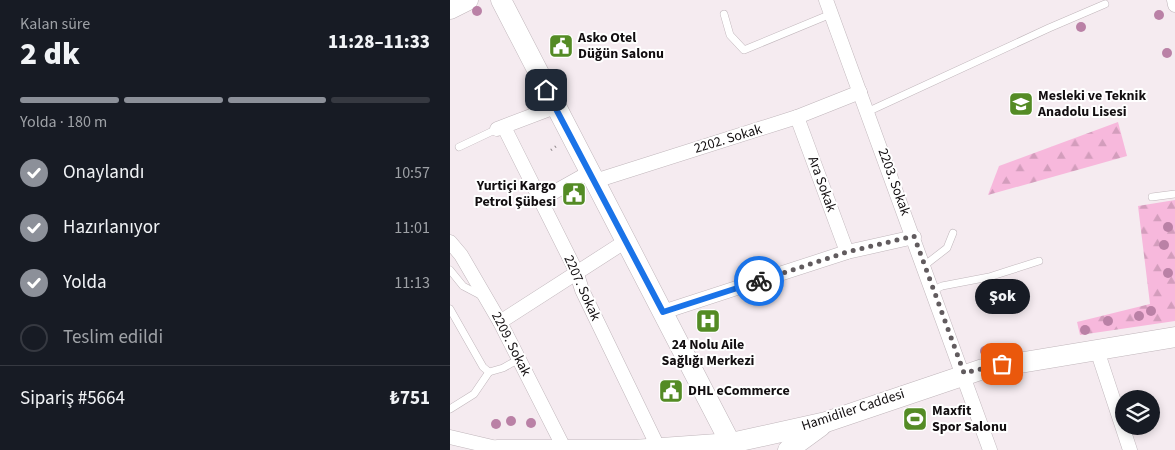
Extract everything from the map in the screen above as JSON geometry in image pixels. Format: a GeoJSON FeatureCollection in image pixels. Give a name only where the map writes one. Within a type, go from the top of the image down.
{"type":"FeatureCollection","features":[{"type":"Feature","properties":{"kind":"main road"},"geometry":{"type":"LineString","coordinates":[[450,9],[468,0]]}},
{"type":"Feature","properties":{"kind":"main road"},"geometry":{"type":"LineString","coordinates":[[501,0],[732,446]]}},
{"type":"Feature","properties":{"kind":"main road","name":"Hamidiler Caddesi"},"geometry":{"type":"LineString","coordinates":[[499,450],[659,449],[732,446],[826,422],[964,373],[1002,364],[1175,337]]}},
{"type":"Feature","properties":{"kind":"main road"},"geometry":{"type":"LineString","coordinates":[[788,450],[826,422]]}},
{"type":"Feature","properties":{"kind":"street","name":"2203. Sokak"},"geometry":{"type":"LineString","coordinates":[[826,0],[925,265],[990,450]]}},
{"type":"Feature","properties":{"kind":"street"},"geometry":{"type":"LineString","coordinates":[[1174,0],[1175,5]]}},
{"type":"Feature","properties":{"kind":"street","name":"2202. Sokak"},"geometry":{"type":"LineString","coordinates":[[592,176],[797,117],[860,92]]}},
{"type":"Feature","properties":{"kind":"street"},"geometry":{"type":"LineString","coordinates":[[500,128],[555,107]]}},
{"type":"Feature","properties":{"kind":"street","name":"Ara Sokak"},"geometry":{"type":"LineString","coordinates":[[797,117],[847,252]]}},
{"type":"Feature","properties":{"kind":"street","name":"2207. Sokak"},"geometry":{"type":"LineString","coordinates":[[500,128],[540,200],[576,271],[582,290],[659,449]]}},
{"type":"Feature","properties":{"kind":"street"},"geometry":{"type":"LineString","coordinates":[[540,200],[592,176]]}},
{"type":"Feature","properties":{"kind":"street"},"geometry":{"type":"LineString","coordinates":[[663,312],[847,252],[914,236]]}},
{"type":"Feature","properties":{"kind":"street"},"geometry":{"type":"LineString","coordinates":[[500,322],[576,271],[626,241]]}},
{"type":"Feature","properties":{"kind":"street","name":"2209. Sokak"},"geometry":{"type":"LineString","coordinates":[[450,242],[461,255],[500,322],[565,450]]}},
{"type":"Feature","properties":{"kind":"street"},"geometry":{"type":"LineString","coordinates":[[1097,350],[1130,450]]}},
{"type":"Feature","properties":{"kind":"street"},"geometry":{"type":"LineString","coordinates":[[450,437],[499,450]]}},
{"type":"Feature","properties":{"kind":"lane"},"geometry":{"type":"LineString","coordinates":[[868,112],[1105,4]]}},
{"type":"Feature","properties":{"kind":"lane"},"geometry":{"type":"LineString","coordinates":[[724,14],[730,34],[744,50],[831,14]]}},
{"type":"Feature","properties":{"kind":"lane"},"geometry":{"type":"LineString","coordinates":[[459,147],[500,128]]}},
{"type":"Feature","properties":{"kind":"lane"},"geometry":{"type":"LineString","coordinates":[[1152,196],[1175,194]]}},
{"type":"Feature","properties":{"kind":"lane"},"geometry":{"type":"LineString","coordinates":[[925,265],[947,248],[953,233]]}},
{"type":"Feature","properties":{"kind":"lane"},"geometry":{"type":"LineString","coordinates":[[934,290],[942,286],[989,278],[1039,261]]}},
{"type":"Feature","properties":{"kind":"lane"},"geometry":{"type":"LineString","coordinates":[[450,270],[463,286],[487,299]]}},
{"type":"Feature","properties":{"kind":"lane"},"geometry":{"type":"LineString","coordinates":[[450,308],[484,367],[489,372]]}},
{"type":"Feature","properties":{"kind":"lane"},"geometry":{"type":"LineString","coordinates":[[450,409],[474,394],[489,372],[503,368],[519,359]]}},
{"type":"Feature","properties":{"kind":"green space"},"geometry":{"type":"Polygon","coordinates":[[[1118,122],[1127,156],[988,195],[999,166],[1118,122]]]}},
{"type":"Feature","properties":{"kind":"green space"},"geometry":{"type":"Polygon","coordinates":[[[1175,200],[1175,321],[1080,335],[1077,322],[1150,304],[1138,206],[1175,200]]]}},
{"type":"Feature","properties":{"kind":"way so far"},"geometry":{"type":"LineString","coordinates":[[759,281],[847,252],[914,236],[964,373],[1002,364]]}},
{"type":"Feature","properties":{"kind":"place","name":"Asko Otel Düğün Salonu"},"geometry":{"type":"Point","coordinates":[561,46]}},
{"type":"Feature","properties":{"kind":"place","name":"Mesleki ve Teknik Anadolu Lisesi"},"geometry":{"type":"Point","coordinates":[1021,104]}},
{"type":"Feature","properties":{"kind":"place","name":"Yurtiçi Kargo Petrol Şübesi"},"geometry":{"type":"Point","coordinates":[574,194]}},
{"type":"Feature","properties":{"kind":"place","name":"24 Nolu Aile Sağlığı Merkezi"},"geometry":{"type":"Point","coordinates":[708,321]}},
{"type":"Feature","properties":{"kind":"place","name":"Şok"},"geometry":{"type":"Point","coordinates":[1002,364]}},
{"type":"Feature","properties":{"kind":"place","name":"DHL eCommerce"},"geometry":{"type":"Point","coordinates":[671,391]}},
{"type":"Feature","properties":{"kind":"place","name":"Maxfit Spor Salonu"},"geometry":{"type":"Point","coordinates":[915,419]}},
{"type":"Feature","properties":{"kind":"route"},"geometry":{"type":"LineString","coordinates":[[546,90],[663,312],[759,281]]}}]}
